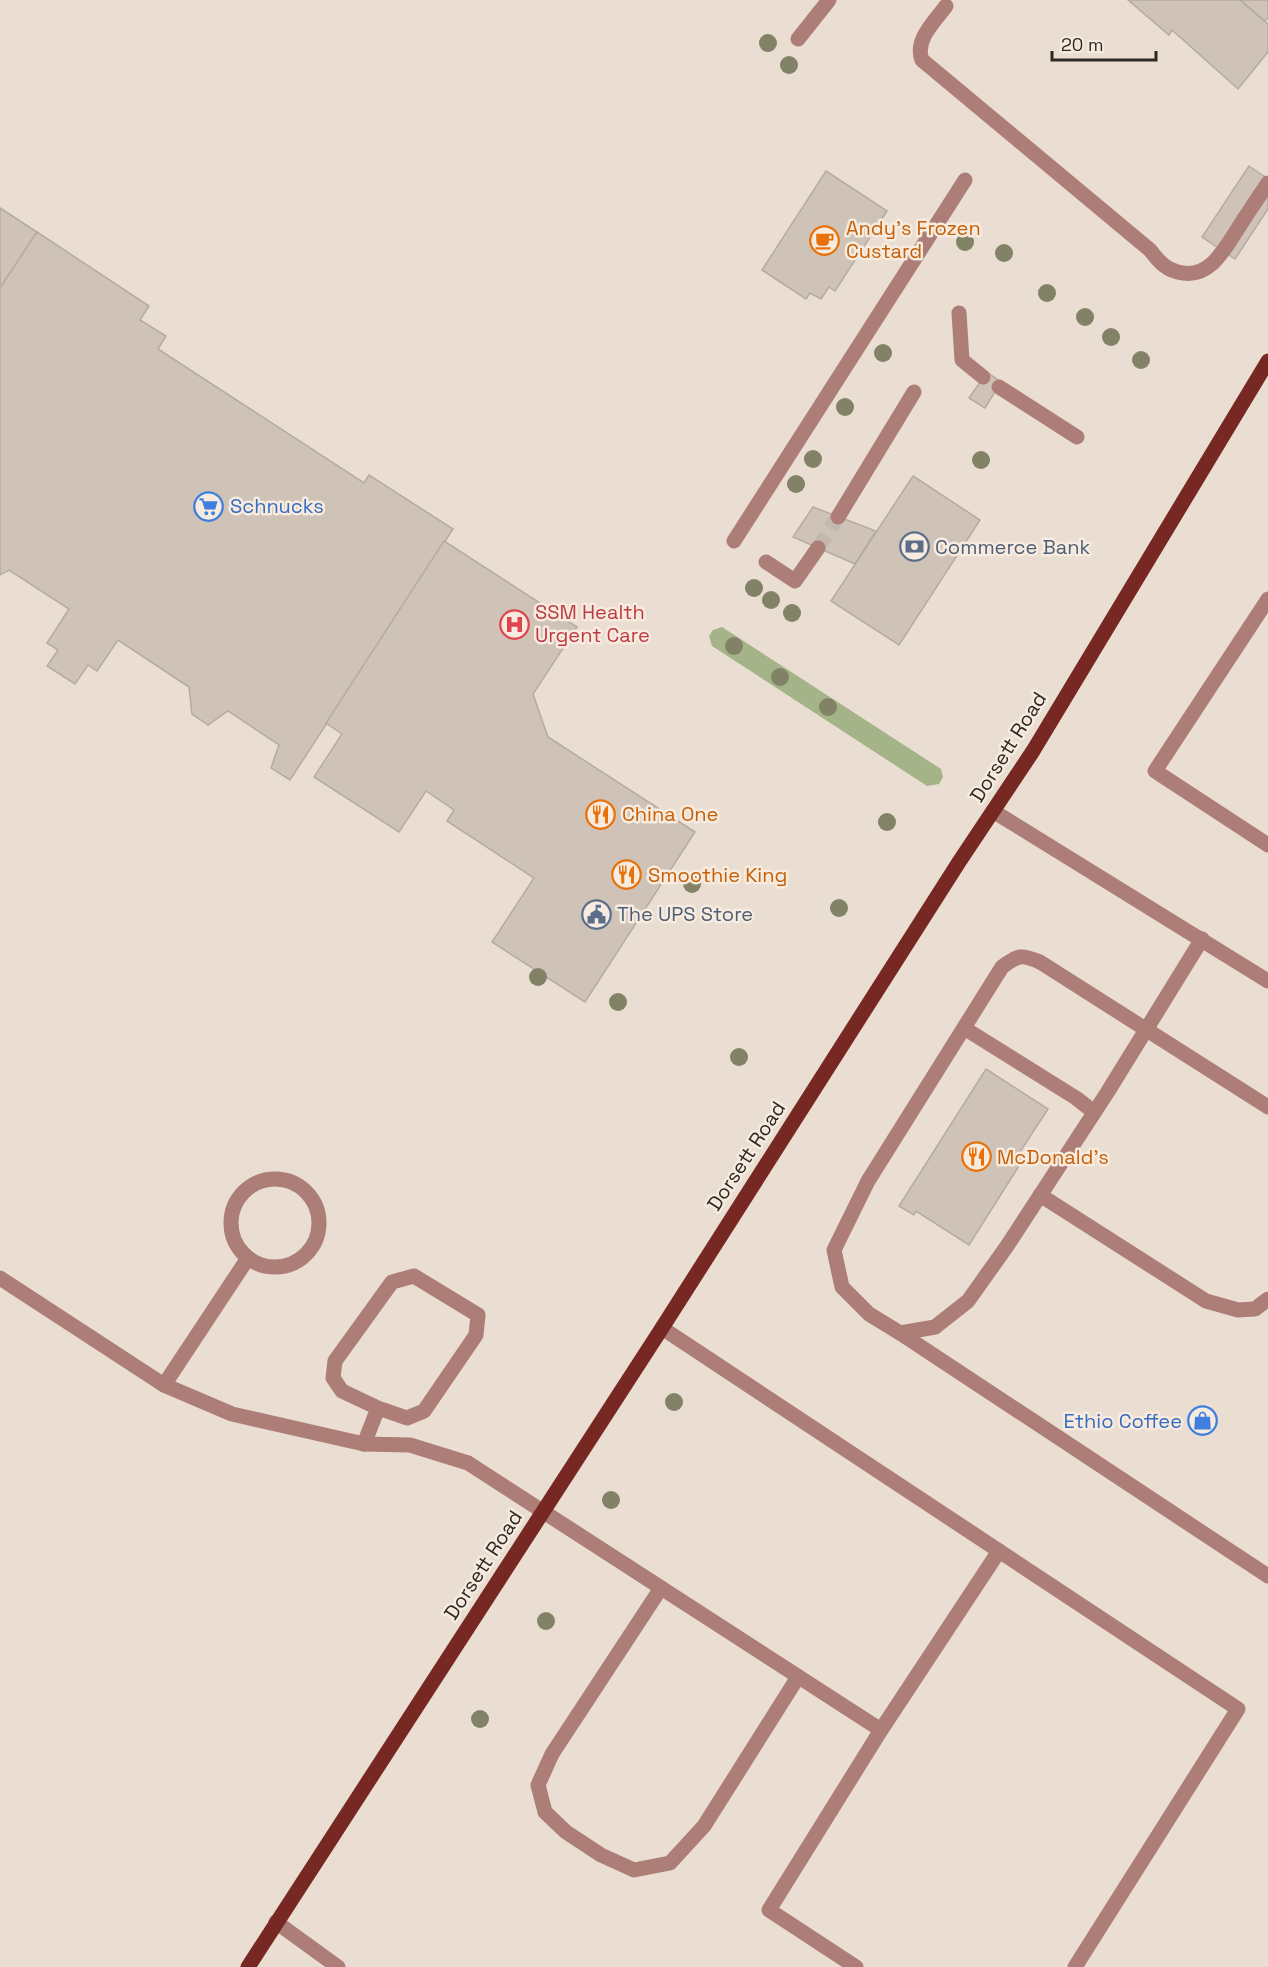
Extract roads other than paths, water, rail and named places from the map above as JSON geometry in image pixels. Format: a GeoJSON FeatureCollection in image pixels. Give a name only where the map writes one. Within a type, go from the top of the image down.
{"type":"FeatureCollection","features":[{"type":"Feature","properties":{"kind":"main road","name":"Dorsett Road"},"geometry":{"type":"LineString","coordinates":[[248,1967],[1033,751],[1268,361]]}},
{"type":"Feature","properties":{"kind":"street"},"geometry":{"type":"LineString","coordinates":[[798,39],[829,0]]}},
{"type":"Feature","properties":{"kind":"street"},"geometry":{"type":"LineString","coordinates":[[946,6],[927,31],[920,48],[922,60],[1150,250],[1158,261],[1172,272],[1193,274],[1211,265],[1222,253],[1268,183]]}},
{"type":"Feature","properties":{"kind":"street"},"geometry":{"type":"LineString","coordinates":[[734,540],[965,180]]}},
{"type":"Feature","properties":{"kind":"street"},"geometry":{"type":"LineString","coordinates":[[959,313],[962,360],[983,377]]}},
{"type":"Feature","properties":{"kind":"street"},"geometry":{"type":"LineString","coordinates":[[999,387],[1077,437]]}},
{"type":"Feature","properties":{"kind":"street"},"geometry":{"type":"LineString","coordinates":[[838,517],[914,392]]}},
{"type":"Feature","properties":{"kind":"street"},"geometry":{"type":"LineString","coordinates":[[766,562],[795,581],[818,548]]}},
{"type":"Feature","properties":{"kind":"street"},"geometry":{"type":"LineString","coordinates":[[1268,599],[1155,771],[1268,845]]}},
{"type":"Feature","properties":{"kind":"street"},"geometry":{"type":"LineString","coordinates":[[993,811],[1268,981]]}},
{"type":"Feature","properties":{"kind":"street"},"geometry":{"type":"LineString","coordinates":[[900,1333],[935,1327],[968,1301],[1094,1112],[1202,939]]}},
{"type":"Feature","properties":{"kind":"street"},"geometry":{"type":"LineString","coordinates":[[1268,1107],[1040,962],[1025,956],[1015,957],[1002,967],[868,1181],[834,1250],[842,1287],[868,1314],[1268,1576]]}},
{"type":"Feature","properties":{"kind":"street"},"geometry":{"type":"LineString","coordinates":[[964,1028],[1076,1098],[1094,1112]]}},
{"type":"Feature","properties":{"kind":"street"},"geometry":{"type":"LineString","coordinates":[[278,1179],[292,1182],[305,1191],[314,1202],[319,1216],[319,1231],[314,1246],[304,1257],[276,1268],[261,1265],[248,1258],[232,1236],[232,1215],[240,1196],[257,1184],[278,1179]]}},
{"type":"Feature","properties":{"kind":"street"},"geometry":{"type":"LineString","coordinates":[[1040,1195],[1206,1301],[1238,1311],[1255,1309],[1268,1299]]}},
{"type":"Feature","properties":{"kind":"street"},"geometry":{"type":"LineString","coordinates":[[164,1385],[248,1258]]}},
{"type":"Feature","properties":{"kind":"street"},"geometry":{"type":"LineString","coordinates":[[414,1276],[478,1315],[476,1335],[424,1411],[407,1418],[378,1408],[342,1391],[333,1378],[335,1361],[392,1282],[414,1276]]}},
{"type":"Feature","properties":{"kind":"street"},"geometry":{"type":"LineString","coordinates":[[0,1278],[164,1385],[232,1414],[364,1444],[410,1445],[468,1462],[880,1731]]}},
{"type":"Feature","properties":{"kind":"street"},"geometry":{"type":"LineString","coordinates":[[662,1328],[1238,1709],[1075,1967]]}},
{"type":"Feature","properties":{"kind":"street"},"geometry":{"type":"LineString","coordinates":[[364,1444],[378,1408]]}},
{"type":"Feature","properties":{"kind":"street"},"geometry":{"type":"LineString","coordinates":[[856,1967],[769,1910],[880,1731],[999,1551]]}},
{"type":"Feature","properties":{"kind":"street"},"geometry":{"type":"LineString","coordinates":[[661,1588],[552,1754],[538,1785],[545,1812],[601,1855],[634,1870],[670,1863],[704,1826],[798,1677]]}},
{"type":"Feature","properties":{"kind":"street"},"geometry":{"type":"LineString","coordinates":[[276,1922],[338,1967]]}},
{"type":"Feature","properties":{"kind":"tunnel"},"geometry":{"type":"LineString","coordinates":[[818,548],[838,517]]}},
{"type":"Feature","properties":{"kind":"place","name":"Andy's Frozen Custard"},"geometry":{"type":"Point","coordinates":[825,240]}},
{"type":"Feature","properties":{"kind":"place","name":"Schnucks"},"geometry":{"type":"Point","coordinates":[209,506]}},
{"type":"Feature","properties":{"kind":"place","name":"Commerce Bank"},"geometry":{"type":"Point","coordinates":[914,547]}},
{"type":"Feature","properties":{"kind":"place","name":"SSM Health Urgent Care"},"geometry":{"type":"Point","coordinates":[514,624]}},
{"type":"Feature","properties":{"kind":"place","name":"China One"},"geometry":{"type":"Point","coordinates":[601,814]}},
{"type":"Feature","properties":{"kind":"place","name":"Smoothie King"},"geometry":{"type":"Point","coordinates":[627,875]}},
{"type":"Feature","properties":{"kind":"place","name":"The UPS Store"},"geometry":{"type":"Point","coordinates":[596,914]}},
{"type":"Feature","properties":{"kind":"place","name":"McDonald's"},"geometry":{"type":"Point","coordinates":[976,1157]}},
{"type":"Feature","properties":{"kind":"place","name":"Ethio Coffee"},"geometry":{"type":"Point","coordinates":[1203,1421]}}]}
